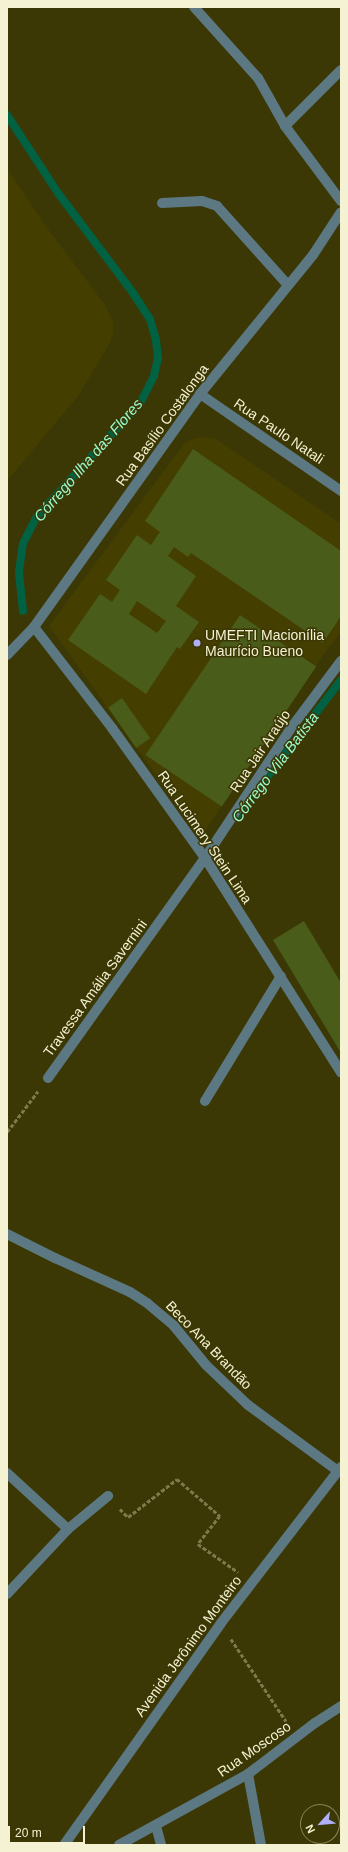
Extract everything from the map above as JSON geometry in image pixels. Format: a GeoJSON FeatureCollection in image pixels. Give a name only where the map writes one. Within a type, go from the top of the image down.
{"type":"FeatureCollection","features":[{"type":"Feature","properties":{"kind":"street"},"geometry":{"type":"LineString","coordinates":[[194,7],[258,78],[285,126],[341,201]]}},
{"type":"Feature","properties":{"kind":"street"},"geometry":{"type":"LineString","coordinates":[[285,126],[341,70]]}},
{"type":"Feature","properties":{"kind":"street"},"geometry":{"type":"LineString","coordinates":[[162,203],[202,201],[218,206],[288,285]]}},
{"type":"Feature","properties":{"kind":"street","name":"Rua Basílio Costalonga"},"geometry":{"type":"LineString","coordinates":[[7,654],[34,627],[200,394],[313,255],[341,212]]}},
{"type":"Feature","properties":{"kind":"street","name":"Rua Paulo Natali"},"geometry":{"type":"LineString","coordinates":[[200,394],[341,491]]}},
{"type":"Feature","properties":{"kind":"street","name":"Rua Lucimery Stein Lima"},"geometry":{"type":"LineString","coordinates":[[34,627],[112,728],[205,858],[341,1072]]}},
{"type":"Feature","properties":{"kind":"street","name":"Rua Jair Araújo"},"geometry":{"type":"LineString","coordinates":[[205,858],[291,728],[341,661]]}},
{"type":"Feature","properties":{"kind":"street","name":"Travessa Amália Savernini"},"geometry":{"type":"LineString","coordinates":[[48,1078],[205,858]]}},
{"type":"Feature","properties":{"kind":"street"},"geometry":{"type":"LineString","coordinates":[[205,1101],[281,976]]}},
{"type":"Feature","properties":{"kind":"street","name":"Beco Ana Brandão"},"geometry":{"type":"LineString","coordinates":[[7,1234],[147,1302],[174,1326],[206,1365],[248,1405],[339,1469]]}},
{"type":"Feature","properties":{"kind":"street","name":"Avenida Jerônimo Monteiro"},"geometry":{"type":"LineString","coordinates":[[64,1845],[221,1623],[339,1469]]}},
{"type":"Feature","properties":{"kind":"street"},"geometry":{"type":"LineString","coordinates":[[7,1473],[68,1529]]}},
{"type":"Feature","properties":{"kind":"street"},"geometry":{"type":"LineString","coordinates":[[7,1594],[68,1529],[108,1496]]}},
{"type":"Feature","properties":{"kind":"street","name":"Rua Moscoso"},"geometry":{"type":"LineString","coordinates":[[119,1845],[248,1774],[341,1706]]}},
{"type":"Feature","properties":{"kind":"street"},"geometry":{"type":"LineString","coordinates":[[248,1774],[261,1845]]}},
{"type":"Feature","properties":{"kind":"street"},"geometry":{"type":"LineString","coordinates":[[156,1826],[161,1845]]}},
{"type":"Feature","properties":{"kind":"path","name":"Travessa Amália Savernini"},"geometry":{"type":"LineString","coordinates":[[7,1132],[48,1078]]}},
{"type":"Feature","properties":{"kind":"path"},"geometry":{"type":"LineString","coordinates":[[108,1496],[128,1518],[177,1480],[220,1516],[198,1544],[252,1582]]}},
{"type":"Feature","properties":{"kind":"path"},"geometry":{"type":"LineString","coordinates":[[221,1623],[297,1737]]}},
{"type":"Feature","properties":{"kind":"shaded area"},"geometry":{"type":"Polygon","coordinates":[[[7,169],[42,221],[105,305],[113,322],[113,333],[110,343],[78,396],[7,481],[7,169]]]}},
{"type":"Feature","properties":{"kind":"shaded area","name":"UMEFTI Macionília Maurício Bueno"},"geometry":{"type":"Polygon","coordinates":[[[201,437],[216,439],[341,524],[341,632],[326,651],[201,837],[49,626],[184,444],[192,439],[201,437]]]}},
{"type":"Feature","properties":{"kind":"building"},"geometry":{"type":"Polygon","coordinates":[[[193,449],[341,551],[341,616],[323,643],[191,553],[188,557],[174,547],[168,556],[196,576],[176,606],[199,622],[180,649],[177,647],[146,694],[68,640],[100,594],[112,602],[120,590],[106,580],[137,535],[151,545],[160,532],[145,521],[193,449]],[[137,601],[129,614],[157,633],[166,621],[137,601]]]}},
{"type":"Feature","properties":{"kind":"building"},"geometry":{"type":"Polygon","coordinates":[[[240,615],[316,666],[222,807],[145,755],[240,615]]]}},
{"type":"Feature","properties":{"kind":"building"},"geometry":{"type":"Polygon","coordinates":[[[122,698],[150,738],[136,748],[108,708],[122,698]]]}},
{"type":"Feature","properties":{"kind":"building"},"geometry":{"type":"Polygon","coordinates":[[[304,921],[341,983],[341,1053],[273,940],[304,921]]]}},
{"type":"Feature","properties":{"kind":"waterway","name":"Córrego Ilha das Flores"},"geometry":{"type":"LineString","coordinates":[[7,115],[58,193],[133,293],[150,319],[156,340],[158,358],[154,376],[140,403],[37,516],[23,543],[19,573],[23,611]]}},
{"type":"Feature","properties":{"kind":"waterway","name":"Córrego Vila Batista"},"geometry":{"type":"LineString","coordinates":[[237,817],[341,680]]}},
{"type":"Feature","properties":{"kind":"place","name":"UMEFTI Macionília Maurício Bueno"},"geometry":{"type":"Point","coordinates":[197,643]}}]}
